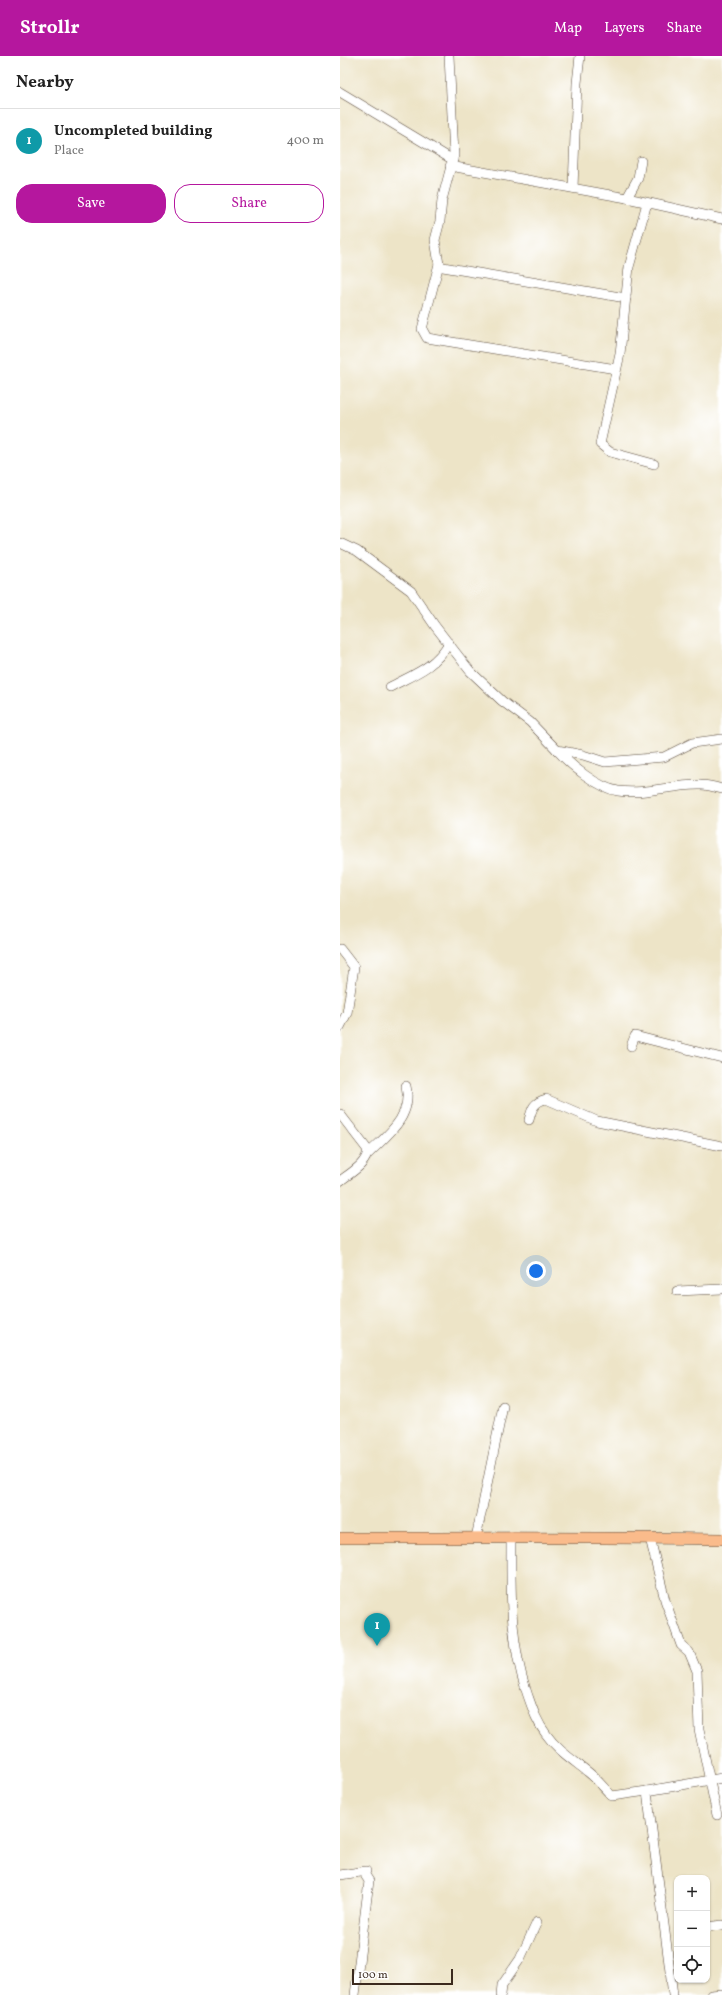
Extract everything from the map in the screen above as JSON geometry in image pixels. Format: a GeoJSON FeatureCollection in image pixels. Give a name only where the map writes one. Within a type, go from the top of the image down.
{"type":"FeatureCollection","features":[{"type":"Feature","properties":{"kind":"main road"},"geometry":{"type":"LineString","coordinates":[[340,1538],[511,1537],[722,1540]]}},
{"type":"Feature","properties":{"kind":"street"},"geometry":{"type":"LineString","coordinates":[[449,56],[454,146],[452,163],[442,200],[440,221],[435,240],[439,264],[422,329],[427,338],[616,369]]}},
{"type":"Feature","properties":{"kind":"street"},"geometry":{"type":"LineString","coordinates":[[573,188],[577,83],[580,56]]}},
{"type":"Feature","properties":{"kind":"street"},"geometry":{"type":"LineString","coordinates":[[340,92],[452,163],[627,198],[722,219]]}},
{"type":"Feature","properties":{"kind":"street"},"geometry":{"type":"LineString","coordinates":[[627,198],[638,178],[641,160]]}},
{"type":"Feature","properties":{"kind":"street"},"geometry":{"type":"LineString","coordinates":[[647,203],[630,267],[620,354],[600,444],[610,452],[654,464]]}},
{"type":"Feature","properties":{"kind":"street"},"geometry":{"type":"LineString","coordinates":[[439,264],[443,267],[626,298]]}},
{"type":"Feature","properties":{"kind":"street"},"geometry":{"type":"LineString","coordinates":[[340,543],[357,551],[411,590],[435,626],[470,671],[502,700],[530,722],[570,764],[592,779],[617,791],[652,791],[700,785],[722,789]]}},
{"type":"Feature","properties":{"kind":"street"},"geometry":{"type":"LineString","coordinates":[[390,687],[432,665],[442,656],[449,643]]}},
{"type":"Feature","properties":{"kind":"street"},"geometry":{"type":"LineString","coordinates":[[557,750],[583,755],[605,762],[664,757],[692,743],[722,739]]}},
{"type":"Feature","properties":{"kind":"street"},"geometry":{"type":"LineString","coordinates":[[340,949],[354,967],[347,1014],[340,1026]]}},
{"type":"Feature","properties":{"kind":"street"},"geometry":{"type":"LineString","coordinates":[[631,1046],[635,1036],[722,1058]]}},
{"type":"Feature","properties":{"kind":"street"},"geometry":{"type":"LineString","coordinates":[[340,1181],[366,1159],[368,1154],[393,1129],[404,1114],[409,1098],[406,1086]]}},
{"type":"Feature","properties":{"kind":"street"},"geometry":{"type":"LineString","coordinates":[[529,1120],[533,1106],[538,1101],[546,1100],[597,1121],[722,1146]]}},
{"type":"Feature","properties":{"kind":"street"},"geometry":{"type":"LineString","coordinates":[[340,1114],[367,1149],[368,1154]]}},
{"type":"Feature","properties":{"kind":"street"},"geometry":{"type":"LineString","coordinates":[[677,1291],[722,1289]]}},
{"type":"Feature","properties":{"kind":"street"},"geometry":{"type":"LineString","coordinates":[[476,1538],[503,1406]]}},
{"type":"Feature","properties":{"kind":"street"},"geometry":{"type":"LineString","coordinates":[[511,1537],[512,1620],[514,1643],[518,1664],[534,1714],[546,1734],[563,1753],[590,1774],[612,1796],[722,1778]]}},
{"type":"Feature","properties":{"kind":"street"},"geometry":{"type":"LineString","coordinates":[[650,1538],[666,1600],[680,1645],[689,1652],[697,1671],[698,1721],[717,1815]]}},
{"type":"Feature","properties":{"kind":"street"},"geometry":{"type":"LineString","coordinates":[[647,1791],[673,1995]]}},
{"type":"Feature","properties":{"kind":"street"},"geometry":{"type":"LineString","coordinates":[[340,1874],[364,1872],[369,1881],[355,1995]]}},
{"type":"Feature","properties":{"kind":"street"},"geometry":{"type":"LineString","coordinates":[[500,1995],[502,1985],[520,1959],[537,1922]]}},
{"type":"Feature","properties":{"kind":"street"},"geometry":{"type":"LineString","coordinates":[[710,1927],[722,1925]]}},
{"type":"Feature","properties":{"kind":"street"},"geometry":{"type":"LineString","coordinates":[[711,1995],[722,1994]]}},
{"type":"Feature","properties":{"kind":"place","name":"Uncompleted building"},"geometry":{"type":"Point","coordinates":[377,1646]}}]}
